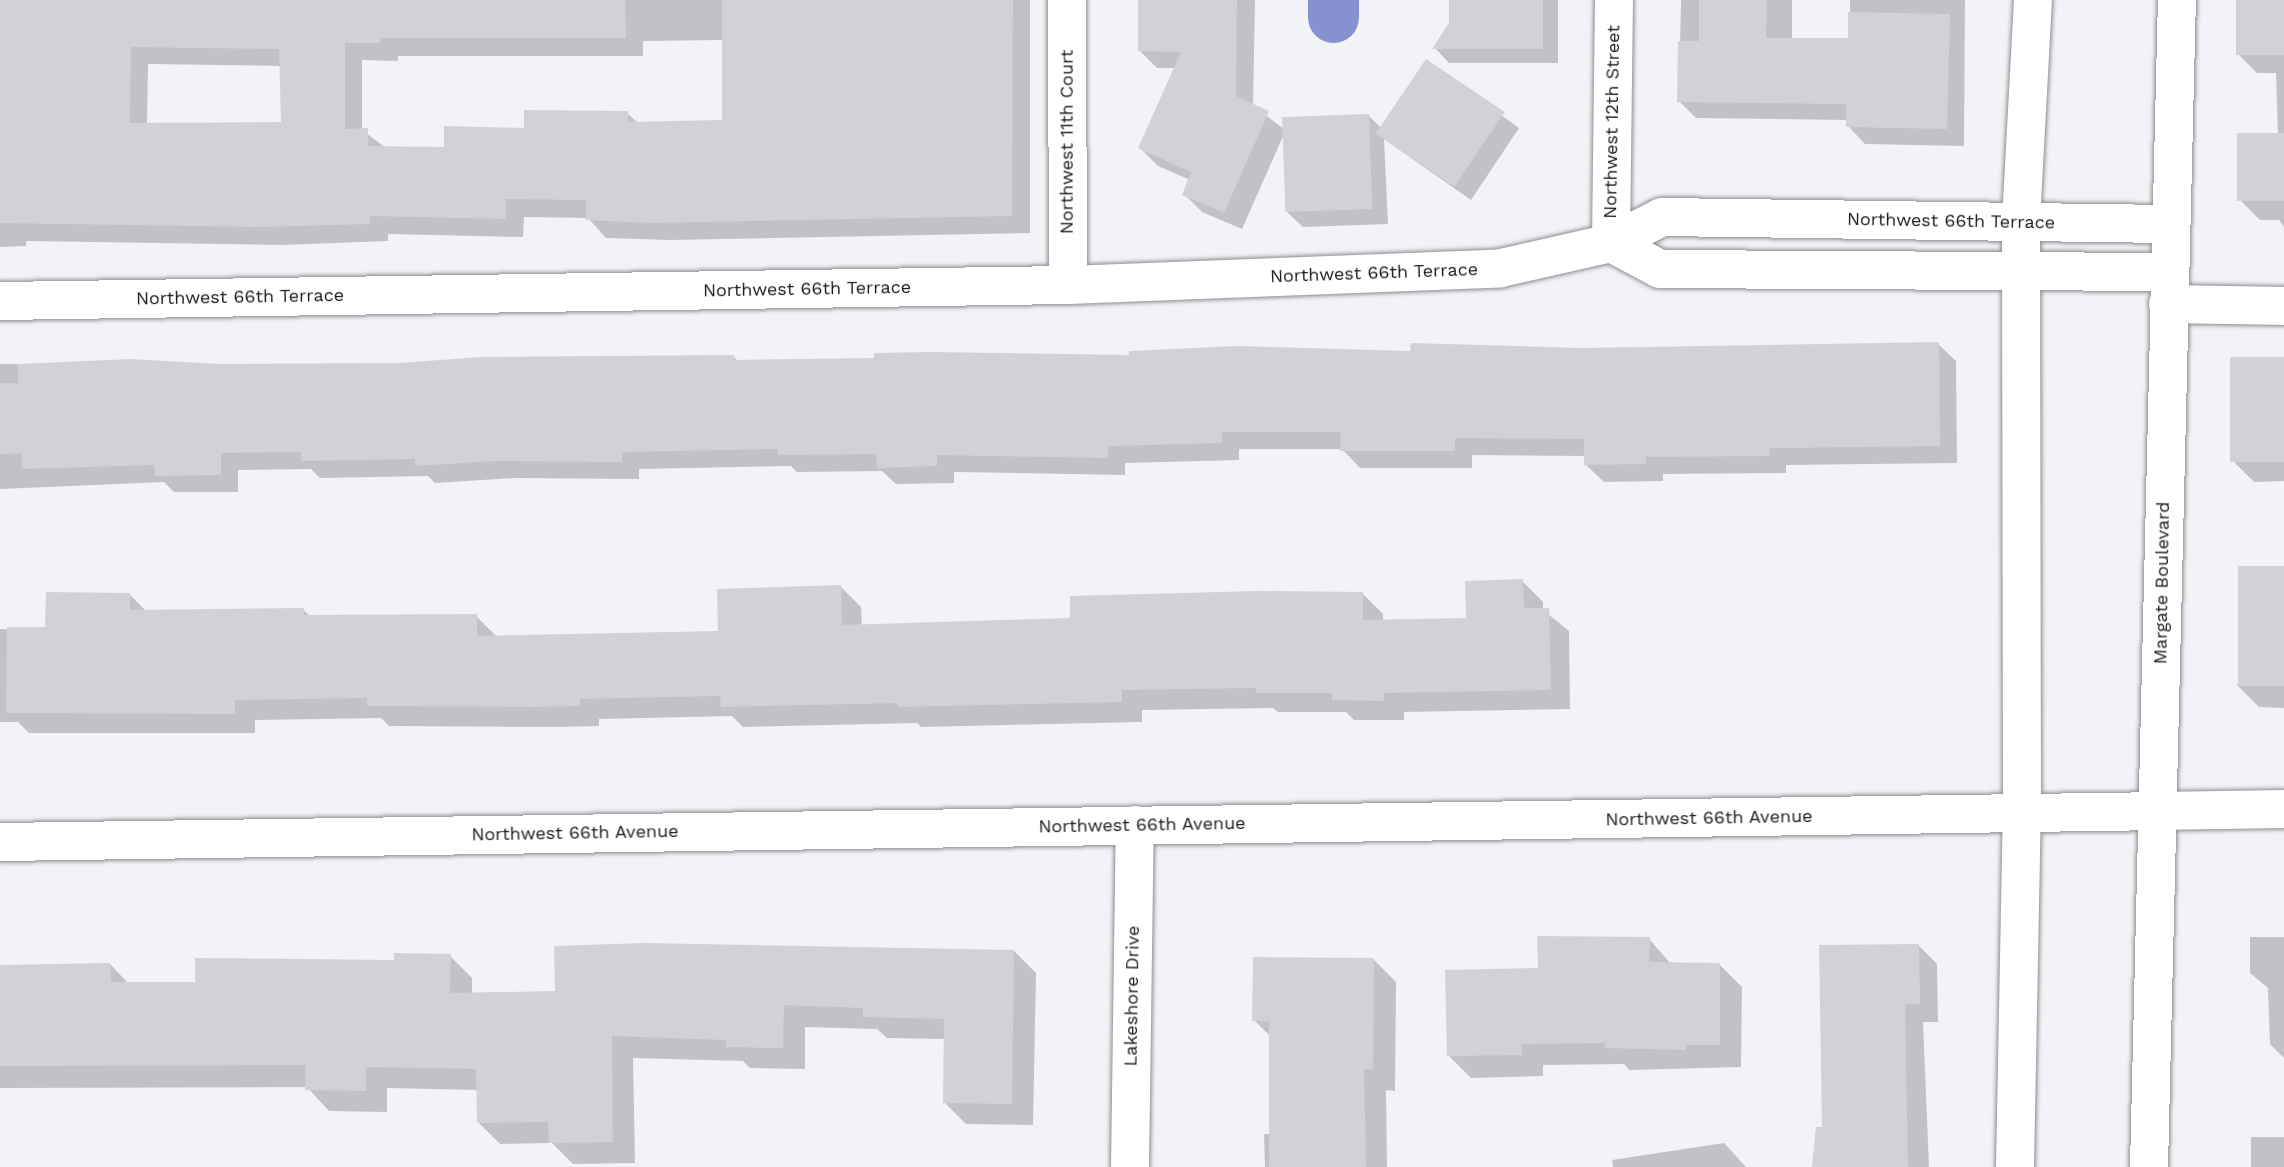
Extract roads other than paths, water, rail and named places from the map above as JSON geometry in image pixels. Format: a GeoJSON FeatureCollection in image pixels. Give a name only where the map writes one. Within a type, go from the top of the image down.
{"type":"FeatureCollection","features":[{"type":"Feature","properties":{"kind":"street","name":"Northwest 11th Court"},"geometry":{"type":"LineString","coordinates":[[1067,0],[1068,285]]}},
{"type":"Feature","properties":{"kind":"street","name":"Northwest 12th Street"},"geometry":{"type":"LineString","coordinates":[[1611,243],[1614,0]]}},
{"type":"Feature","properties":{"kind":"street"},"geometry":{"type":"LineString","coordinates":[[2015,1167],[2022,813],[2021,221],[2032,0]]}},
{"type":"Feature","properties":{"kind":"street","name":"Margate Boulevard"},"geometry":{"type":"LineString","coordinates":[[2149,1167],[2177,0]]}},
{"type":"Feature","properties":{"kind":"street","name":"Northwest 66th Terrace"},"geometry":{"type":"LineString","coordinates":[[0,301],[1068,285],[1501,268],[1611,243],[1662,217],[2171,224]]}},
{"type":"Feature","properties":{"kind":"street"},"geometry":{"type":"LineString","coordinates":[[1611,243],[1660,269],[2021,269],[2284,306]]}},
{"type":"Feature","properties":{"kind":"street","name":"Northwest 66th Avenue"},"geometry":{"type":"LineString","coordinates":[[0,842],[2284,809]]}},
{"type":"Feature","properties":{"kind":"street","name":"Lakeshore Drive"},"geometry":{"type":"LineString","coordinates":[[1130,1167],[1135,825]]}},
{"type":"Feature","properties":{"kind":"waterway"},"geometry":{"type":"LineString","coordinates":[[1333,0],[1333,17]]}}]}
